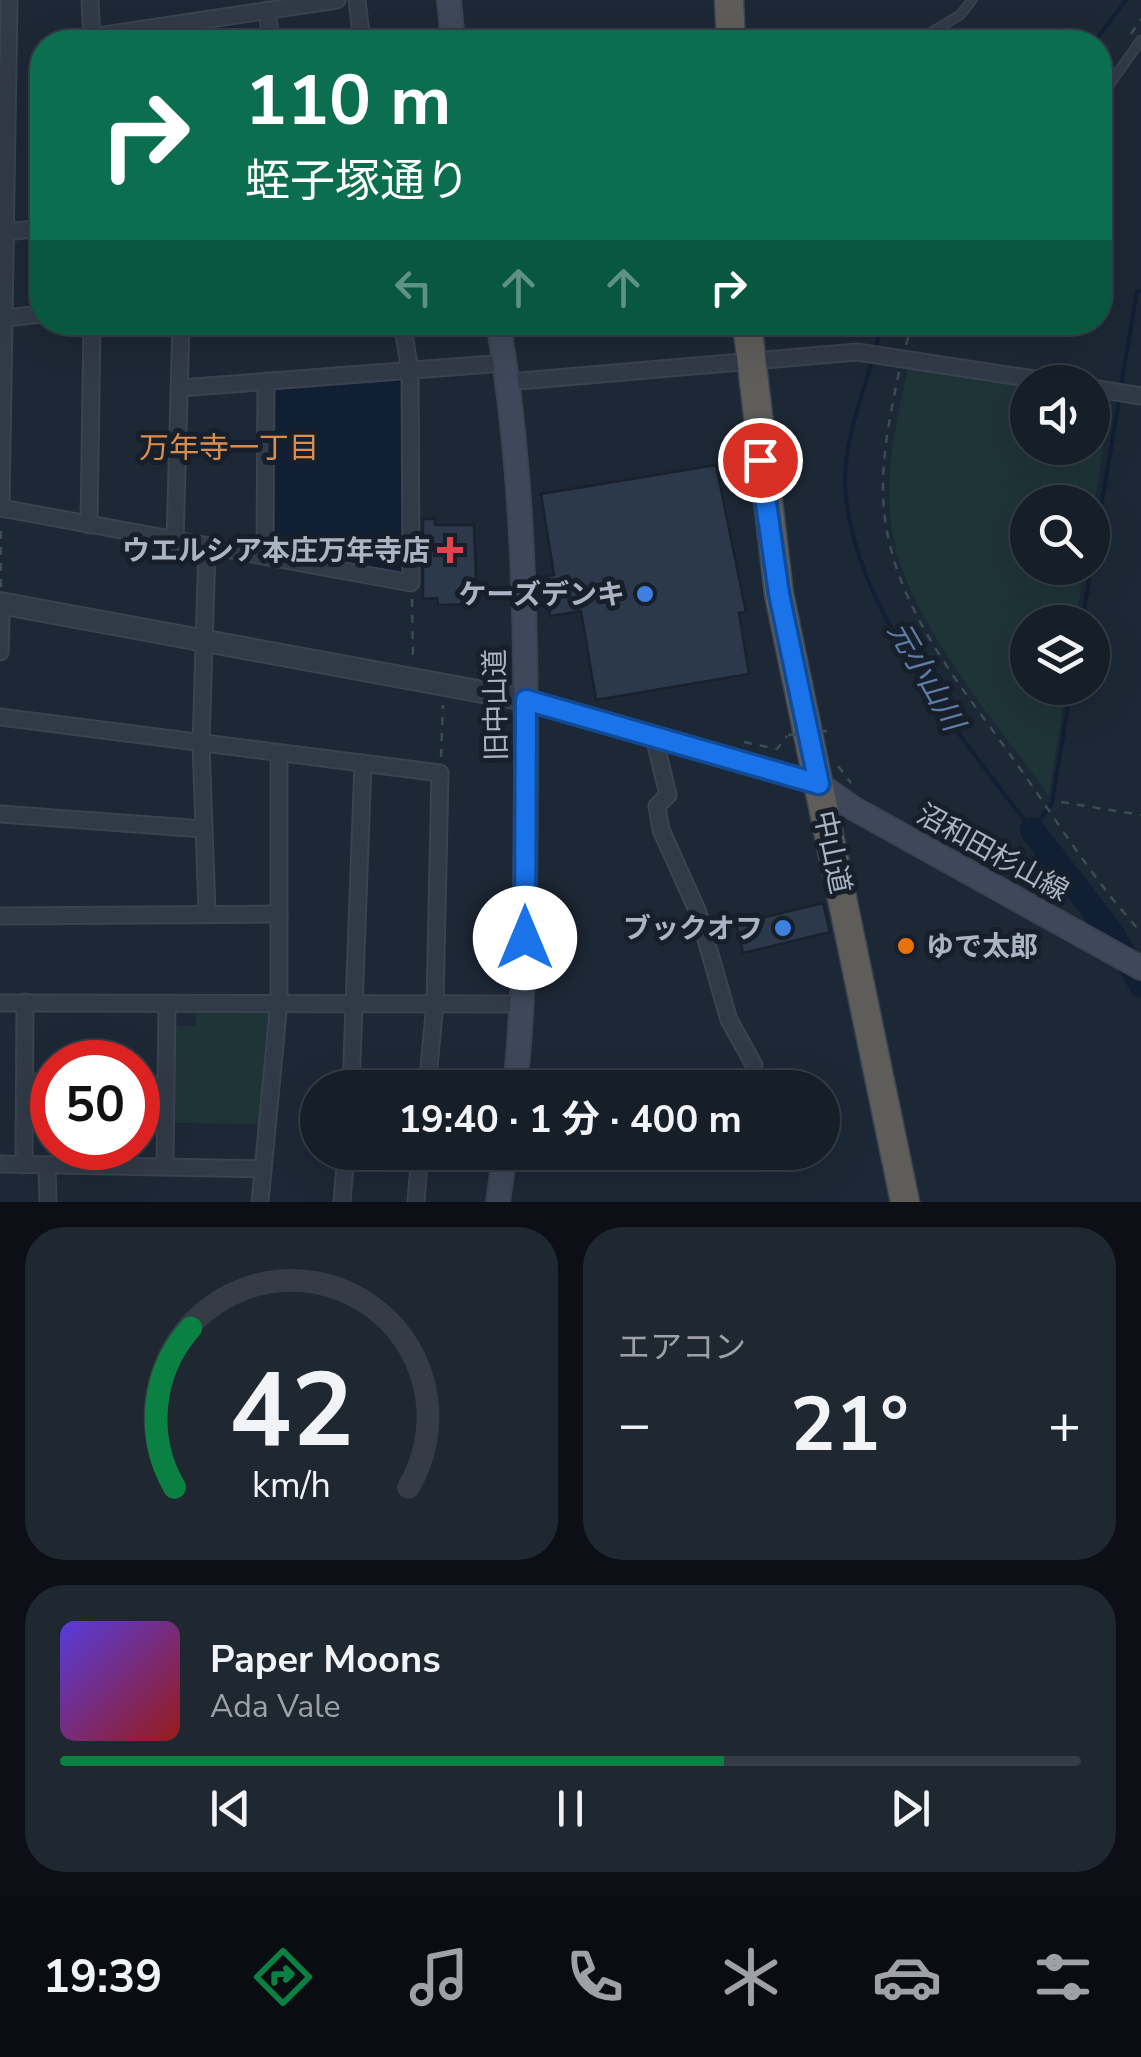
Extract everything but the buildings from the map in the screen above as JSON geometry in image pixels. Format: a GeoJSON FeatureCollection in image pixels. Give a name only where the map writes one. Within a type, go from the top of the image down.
{"type":"FeatureCollection","features":[{"type":"Feature","properties":{"kind":"highway"},"geometry":{"type":"LineString","coordinates":[[728,0],[730,30]]}},
{"type":"Feature","properties":{"kind":"highway","name":"中山道"},"geometry":{"type":"LineString","coordinates":[[748,335],[779,594],[906,1202]]}},
{"type":"Feature","properties":{"kind":"main road"},"geometry":{"type":"LineString","coordinates":[[449,0],[453,30]]}},
{"type":"Feature","properties":{"kind":"main road","name":"旧中山道"},"geometry":{"type":"LineString","coordinates":[[500,335],[522,530],[526,700],[524,1004],[517,1070]]}},
{"type":"Feature","properties":{"kind":"main road","name":"沼和田杉山線"},"geometry":{"type":"LineString","coordinates":[[819,784],[852,808],[1141,968]]}},
{"type":"Feature","properties":{"kind":"main road"},"geometry":{"type":"LineString","coordinates":[[498,1202],[503,1170]]}},
{"type":"Feature","properties":{"kind":"street"},"geometry":{"type":"LineString","coordinates":[[9,0],[2,508],[411,582],[410,371],[404,335]]}},
{"type":"Feature","properties":{"kind":"street"},"geometry":{"type":"LineString","coordinates":[[90,0],[91,30]]}},
{"type":"Feature","properties":{"kind":"street"},"geometry":{"type":"LineString","coordinates":[[148,30],[338,0]]}},
{"type":"Feature","properties":{"kind":"street"},"geometry":{"type":"LineString","coordinates":[[357,0],[361,30]]}},
{"type":"Feature","properties":{"kind":"street"},"geometry":{"type":"LineString","coordinates":[[267,10],[270,30]]}},
{"type":"Feature","properties":{"kind":"street"},"geometry":{"type":"LineString","coordinates":[[176,25],[177,30]]}},
{"type":"Feature","properties":{"kind":"street"},"geometry":{"type":"LineString","coordinates":[[6,232],[30,229]]}},
{"type":"Feature","properties":{"kind":"street"},"geometry":{"type":"LineString","coordinates":[[5,318],[30,315]]}},
{"type":"Feature","properties":{"kind":"street"},"geometry":{"type":"LineString","coordinates":[[89,524],[92,335]]}},
{"type":"Feature","properties":{"kind":"street"},"geometry":{"type":"LineString","coordinates":[[175,542],[181,335]]}},
{"type":"Feature","properties":{"kind":"street"},"geometry":{"type":"LineString","coordinates":[[180,388],[410,371],[507,373],[862,352],[1010,375]]}},
{"type":"Feature","properties":{"kind":"street"},"geometry":{"type":"LineString","coordinates":[[265,556],[266,381]]}},
{"type":"Feature","properties":{"kind":"street"},"geometry":{"type":"LineString","coordinates":[[1110,391],[1141,396]]}},
{"type":"Feature","properties":{"kind":"street"},"geometry":{"type":"LineString","coordinates":[[207,548],[201,744],[207,912]]}},
{"type":"Feature","properties":{"kind":"street"},"geometry":{"type":"LineString","coordinates":[[0,604],[526,700],[819,784]]}},
{"type":"Feature","properties":{"kind":"street"},"geometry":{"type":"LineString","coordinates":[[0,652],[1,618]]}},
{"type":"Feature","properties":{"kind":"street"},"geometry":{"type":"LineString","coordinates":[[0,717],[440,773],[434,1003],[428,1070]]}},
{"type":"Feature","properties":{"kind":"street"},"geometry":{"type":"LineString","coordinates":[[654,737],[668,795],[657,806],[661,830],[698,912],[729,1020],[754,1065]]}},
{"type":"Feature","properties":{"kind":"street"},"geometry":{"type":"LineString","coordinates":[[260,1202],[279,1002],[279,754]]}},
{"type":"Feature","properties":{"kind":"street"},"geometry":{"type":"LineString","coordinates":[[352,1070],[364,763]]}},
{"type":"Feature","properties":{"kind":"street"},"geometry":{"type":"LineString","coordinates":[[0,814],[204,829]]}},
{"type":"Feature","properties":{"kind":"street"},"geometry":{"type":"LineString","coordinates":[[0,916],[279,914]]}},
{"type":"Feature","properties":{"kind":"street"},"geometry":{"type":"LineString","coordinates":[[0,1002],[524,1004]]}},
{"type":"Feature","properties":{"kind":"street"},"geometry":{"type":"LineString","coordinates":[[24,1165],[26,1002]]}},
{"type":"Feature","properties":{"kind":"street"},"geometry":{"type":"LineString","coordinates":[[165,1166],[167,1003]]}},
{"type":"Feature","properties":{"kind":"street"},"geometry":{"type":"LineString","coordinates":[[160,1085],[165,1085]]}},
{"type":"Feature","properties":{"kind":"street"},"geometry":{"type":"LineString","coordinates":[[0,1164],[30,1165]]}},
{"type":"Feature","properties":{"kind":"street"},"geometry":{"type":"LineString","coordinates":[[160,1166],[263,1169]]}},
{"type":"Feature","properties":{"kind":"street"},"geometry":{"type":"LineString","coordinates":[[47,1170],[48,1202]]}},
{"type":"Feature","properties":{"kind":"street"},"geometry":{"type":"LineString","coordinates":[[342,1202],[345,1170]]}},
{"type":"Feature","properties":{"kind":"street"},"geometry":{"type":"LineString","coordinates":[[416,1202],[419,1170]]}},
{"type":"Feature","properties":{"kind":"lane"},"geometry":{"type":"LineString","coordinates":[[936,30],[960,16],[972,0]]}},
{"type":"Feature","properties":{"kind":"lane"},"geometry":{"type":"LineString","coordinates":[[1112,82],[1141,40]]}},
{"type":"Feature","properties":{"kind":"path"},"geometry":{"type":"LineString","coordinates":[[907,335],[898,357],[883,450],[889,542],[903,588],[928,637],[1102,890],[1141,932]]}},
{"type":"Feature","properties":{"kind":"path"},"geometry":{"type":"LineString","coordinates":[[1,588],[2,508]]}},
{"type":"Feature","properties":{"kind":"path"},"geometry":{"type":"LineString","coordinates":[[411,582],[413,662]]}},
{"type":"Feature","properties":{"kind":"path"},"geometry":{"type":"LineString","coordinates":[[440,773],[443,698]]}},
{"type":"Feature","properties":{"kind":"path"},"geometry":{"type":"LineString","coordinates":[[741,744],[749,742],[777,749],[790,733],[826,728],[827,732]]}},
{"type":"Feature","properties":{"kind":"path"},"geometry":{"type":"LineString","coordinates":[[1061,802],[1141,815]]}},
{"type":"Feature","properties":{"kind":"green space"},"geometry":{"type":"Polygon","coordinates":[[[908,368],[1010,384],[1010,465],[1100,465],[1097,485],[1010,485],[1010,585],[1081,585],[1079,605],[1010,605],[1010,705],[1063,705],[1049,796],[981,705],[916,601],[902,567],[890,514],[895,430],[908,368]]]}},
{"type":"Feature","properties":{"kind":"green space"},"geometry":{"type":"Polygon","coordinates":[[[267,1009],[273,1017],[260,1124],[171,1123],[173,1026],[196,1026],[195,1011],[267,1009]]]}},
{"type":"Feature","properties":{"kind":"water"},"geometry":{"type":"Polygon","coordinates":[[[399,376],[404,381],[406,568],[400,574],[277,551],[269,541],[271,391],[399,376]]]}},
{"type":"Feature","properties":{"kind":"waterway","name":"元小山川"},"geometry":{"type":"LineString","coordinates":[[1103,30],[1126,0]]}},
{"type":"Feature","properties":{"kind":"waterway"},"geometry":{"type":"LineString","coordinates":[[1121,386],[1137,291],[1141,291]]}},
{"type":"Feature","properties":{"kind":"waterway","name":"元小山川"},"geometry":{"type":"LineString","coordinates":[[875,348],[880,335]]}},
{"type":"Feature","properties":{"kind":"waterway","name":"元小山川"},"geometry":{"type":"LineString","coordinates":[[873,357],[854,420],[845,468],[852,530],[866,576],[914,668],[1032,830],[1052,803],[1068,705]]}},
{"type":"Feature","properties":{"kind":"waterway"},"geometry":{"type":"LineString","coordinates":[[1105,485],[1120,395]]}},
{"type":"Feature","properties":{"kind":"waterway"},"geometry":{"type":"LineString","coordinates":[[1085,605],[1088,585]]}},
{"type":"Feature","properties":{"kind":"waterway","name":"元小山川"},"geometry":{"type":"LineString","coordinates":[[1032,830],[1113,935],[1141,985]]}},
{"type":"Feature","properties":{"kind":"place","name":"ウエルシア本庄万年寺店"},"geometry":{"type":"Point","coordinates":[450,550]}},
{"type":"Feature","properties":{"kind":"place","name":"ケーズデンキ"},"geometry":{"type":"Point","coordinates":[645,594]}},
{"type":"Feature","properties":{"kind":"place","name":"ブックオフ"},"geometry":{"type":"Point","coordinates":[783,928]}},
{"type":"Feature","properties":{"kind":"place","name":"ゆで太郎"},"geometry":{"type":"Point","coordinates":[906,946]}},
{"type":"Feature","properties":{"kind":"district","name":"万年寺一丁目"},"geometry":{"type":"Point","coordinates":[229,448]}},
{"type":"Feature","properties":{"kind":"route"},"geometry":{"type":"LineString","coordinates":[[525,938],[526,700],[819,784],[779,594],[760,460]]}}]}
